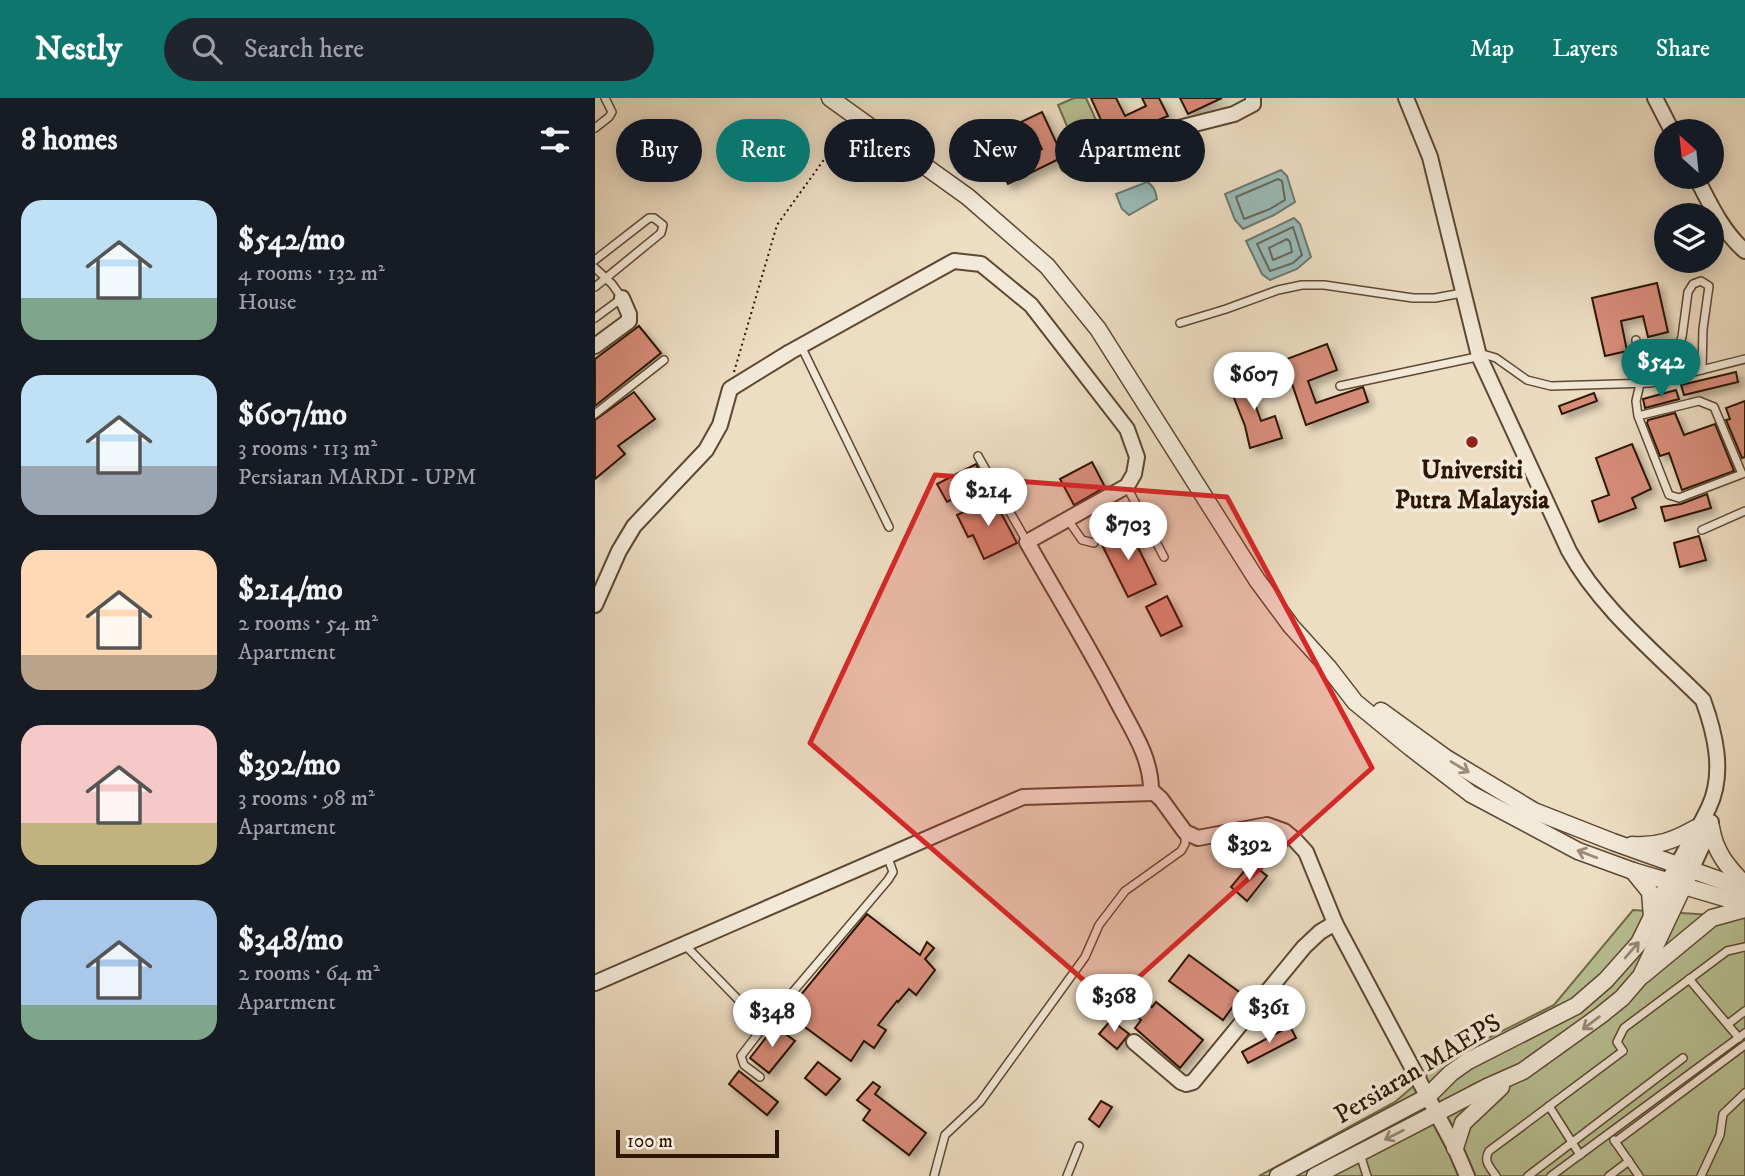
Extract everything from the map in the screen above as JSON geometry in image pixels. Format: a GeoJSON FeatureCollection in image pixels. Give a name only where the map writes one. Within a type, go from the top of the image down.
{"type":"FeatureCollection","features":[{"type":"Feature","properties":{"kind":"street"},"geometry":{"type":"LineString","coordinates":[[830,98],[968,197],[1047,266],[1098,329],[1257,580],[1355,702],[1471,794],[1578,851],[1745,906]]}},
{"type":"Feature","properties":{"kind":"street"},"geometry":{"type":"LineString","coordinates":[[1205,121],[1234,114],[1253,104],[1254,98]]}},
{"type":"Feature","properties":{"kind":"street"},"geometry":{"type":"LineString","coordinates":[[1406,98],[1430,158],[1479,356],[1580,572],[1596,593],[1703,700],[1711,722],[1717,753],[1717,777],[1704,828],[1684,868]]}},
{"type":"Feature","properties":{"kind":"street"},"geometry":{"type":"LineString","coordinates":[[1655,98],[1666,119]]}},
{"type":"Feature","properties":{"kind":"street"},"geometry":{"type":"LineString","coordinates":[[1702,189],[1716,216],[1733,240],[1745,251]]}},
{"type":"Feature","properties":{"kind":"street"},"geometry":{"type":"LineString","coordinates":[[595,605],[619,551],[634,526],[706,450],[720,425],[730,389],[801,346],[954,261],[981,264],[1031,305],[1126,429],[1137,457],[1134,474],[1127,486],[1027,542],[1101,670],[1146,756],[1152,786],[1185,832],[1205,838],[1267,825],[1284,831],[1305,852],[1335,923],[1455,1148],[1467,1176]]}},
{"type":"Feature","properties":{"kind":"street"},"geometry":{"type":"LineString","coordinates":[[595,346],[629,321],[629,314],[622,299]]}},
{"type":"Feature","properties":{"kind":"street"},"geometry":{"type":"LineString","coordinates":[[1328,667],[1359,695],[1446,758],[1534,811],[1684,868],[1745,887]]}},
{"type":"Feature","properties":{"kind":"street"},"geometry":{"type":"LineString","coordinates":[[595,983],[1023,797],[1152,786]]}},
{"type":"Feature","properties":{"kind":"street"},"geometry":{"type":"LineString","coordinates":[[1613,842],[1654,845],[1676,840],[1704,828]]}},
{"type":"Feature","properties":{"kind":"street"},"geometry":{"type":"LineString","coordinates":[[1704,828],[1721,859],[1745,887]]}},
{"type":"Feature","properties":{"kind":"street","name":"Persiaran MAEPS"},"geometry":{"type":"LineString","coordinates":[[1315,1176],[1523,1071],[1601,1015],[1641,976],[1684,868]]}},
{"type":"Feature","properties":{"kind":"street"},"geometry":{"type":"LineString","coordinates":[[1633,871],[1650,892],[1652,917]]}},
{"type":"Feature","properties":{"kind":"street","name":"Persiaran MAEPS"},"geometry":{"type":"LineString","coordinates":[[1278,1176],[1427,1097],[1451,1073],[1468,1061],[1576,1006],[1606,980],[1639,943],[1652,917],[1677,884]]}},
{"type":"Feature","properties":{"kind":"street"},"geometry":{"type":"LineString","coordinates":[[1641,976],[1712,918],[1745,906]]}},
{"type":"Feature","properties":{"kind":"street"},"geometry":{"type":"LineString","coordinates":[[1134,1042],[1181,1082],[1193,1082],[1304,947],[1335,923]]}},
{"type":"Feature","properties":{"kind":"street"},"geometry":{"type":"LineString","coordinates":[[1468,1061],[1465,1068],[1468,1079],[1487,1087]]}},
{"type":"Feature","properties":{"kind":"street"},"geometry":{"type":"LineString","coordinates":[[1455,1148],[1463,1123],[1491,1095],[1523,1071]]}},
{"type":"Feature","properties":{"kind":"lane"},"geometry":{"type":"LineString","coordinates":[[595,128],[612,112],[605,98]]}},
{"type":"Feature","properties":{"kind":"lane"},"geometry":{"type":"LineString","coordinates":[[595,260],[649,218],[654,218],[663,225],[661,233],[595,287]]}},
{"type":"Feature","properties":{"kind":"lane"},"geometry":{"type":"LineString","coordinates":[[595,268],[622,299],[595,318]]}},
{"type":"Feature","properties":{"kind":"lane"},"geometry":{"type":"LineString","coordinates":[[1667,379],[1682,337],[1688,292],[1693,284],[1701,281],[1709,286],[1703,329],[1702,370]]}},
{"type":"Feature","properties":{"kind":"lane"},"geometry":{"type":"LineString","coordinates":[[1181,323],[1278,290],[1302,285],[1324,285],[1413,298],[1435,298],[1462,293]]}},
{"type":"Feature","properties":{"kind":"lane"},"geometry":{"type":"LineString","coordinates":[[1636,340],[1640,384],[1636,401],[1638,416],[1669,495],[1679,498],[1742,474],[1714,407],[1699,401],[1638,416]]}},
{"type":"Feature","properties":{"kind":"lane"},"geometry":{"type":"LineString","coordinates":[[801,346],[889,527]]}},
{"type":"Feature","properties":{"kind":"lane"},"geometry":{"type":"LineString","coordinates":[[1340,386],[1490,355],[1527,380],[1551,386],[1640,384],[1745,359]]}},
{"type":"Feature","properties":{"kind":"lane"},"geometry":{"type":"LineString","coordinates":[[595,414],[664,360]]}},
{"type":"Feature","properties":{"kind":"lane"},"geometry":{"type":"LineString","coordinates":[[978,456],[1027,542]]}},
{"type":"Feature","properties":{"kind":"lane"},"geometry":{"type":"LineString","coordinates":[[1127,486],[1164,557]]}},
{"type":"Feature","properties":{"kind":"lane"},"geometry":{"type":"LineString","coordinates":[[1702,530],[1745,511]]}},
{"type":"Feature","properties":{"kind":"lane"},"geometry":{"type":"LineString","coordinates":[[1068,520],[1082,540],[1094,543]]}},
{"type":"Feature","properties":{"kind":"lane"},"geometry":{"type":"LineString","coordinates":[[934,1176],[946,1135],[980,1102],[1085,957],[1099,925],[1125,891],[1181,851],[1185,844],[1185,832]]}},
{"type":"Feature","properties":{"kind":"lane"},"geometry":{"type":"LineString","coordinates":[[760,1077],[744,1065],[741,1056],[888,880],[893,872],[887,855]]}},
{"type":"Feature","properties":{"kind":"lane"},"geometry":{"type":"LineString","coordinates":[[684,944],[764,1026]]}},
{"type":"Feature","properties":{"kind":"lane"},"geometry":{"type":"LineString","coordinates":[[1496,1176],[1486,1161],[1489,1150],[1622,1051],[1616,1042],[1624,1028],[1727,951],[1745,947]]}},
{"type":"Feature","properties":{"kind":"lane"},"geometry":{"type":"LineString","coordinates":[[1551,1176],[1742,1035],[1728,1024],[1689,979]]}},
{"type":"Feature","properties":{"kind":"lane"},"geometry":{"type":"LineString","coordinates":[[1728,1024],[1745,1011]]}},
{"type":"Feature","properties":{"kind":"lane"},"geometry":{"type":"LineString","coordinates":[[1615,1142],[1745,1045]]}},
{"type":"Feature","properties":{"kind":"lane"},"geometry":{"type":"LineString","coordinates":[[1528,1176],[1683,1058]]}},
{"type":"Feature","properties":{"kind":"lane"},"geometry":{"type":"LineString","coordinates":[[1701,1176],[1720,1135],[1723,1114],[1745,1093]]}},
{"type":"Feature","properties":{"kind":"lane"},"geometry":{"type":"LineString","coordinates":[[1549,1106],[1580,1155]]}},
{"type":"Feature","properties":{"kind":"lane"},"geometry":{"type":"LineString","coordinates":[[1609,1134],[1639,1176]]}},
{"type":"Feature","properties":{"kind":"lane"},"geometry":{"type":"LineString","coordinates":[[1067,1176],[1079,1146]]}},
{"type":"Feature","properties":{"kind":"lane"},"geometry":{"type":"LineString","coordinates":[[1359,1153],[1367,1176]]}},
{"type":"Feature","properties":{"kind":"lane"},"geometry":{"type":"LineString","coordinates":[[1609,1176],[1629,1161]]}},
{"type":"Feature","properties":{"kind":"path"},"geometry":{"type":"LineString","coordinates":[[730,389],[777,225],[824,160]]}},
{"type":"Feature","properties":{"kind":"highlighted area"},"geometry":{"type":"Polygon","coordinates":[[[935,475],[1227,497],[1372,768],[1110,1003],[810,743],[935,475]]]}},
{"type":"Feature","properties":{"kind":"green space"},"geometry":{"type":"Polygon","coordinates":[[[1074,98],[1086,98],[1096,119],[1064,119],[1058,105],[1074,98]]]}},
{"type":"Feature","properties":{"kind":"green space"},"geometry":{"type":"Polygon","coordinates":[[[1633,910],[1745,917],[1745,1176],[1259,1176],[1395,1102],[1444,1060],[1554,1005],[1633,910]]]}},
{"type":"Feature","properties":{"kind":"water"},"geometry":{"type":"Polygon","coordinates":[[[1281,170],[1287,176],[1295,202],[1243,229],[1235,220],[1225,194],[1281,170]]]}},
{"type":"Feature","properties":{"kind":"water"},"geometry":{"type":"Polygon","coordinates":[[[1147,182],[1154,189],[1157,199],[1129,215],[1122,209],[1116,194],[1147,182]]]}},
{"type":"Feature","properties":{"kind":"water"},"geometry":{"type":"Polygon","coordinates":[[[1294,218],[1300,224],[1311,257],[1297,269],[1270,280],[1262,274],[1246,241],[1294,218]]]}},
{"type":"Feature","properties":{"kind":"building"},"geometry":{"type":"Polygon","coordinates":[[[1091,98],[1116,98],[1125,116],[1146,106],[1142,98],[1159,98],[1168,116],[1161,119],[1100,119],[1091,98]]]}},
{"type":"Feature","properties":{"kind":"building"},"geometry":{"type":"Polygon","coordinates":[[[1180,98],[1222,98],[1188,114],[1180,98]]]}},
{"type":"Feature","properties":{"kind":"building"},"geometry":{"type":"Polygon","coordinates":[[[1042,112],[1055,140],[1055,161],[1041,168],[1041,119],[1027,119],[1042,112]]]}},
{"type":"Feature","properties":{"kind":"building"},"geometry":{"type":"Polygon","coordinates":[[[1657,283],[1668,332],[1648,337],[1643,316],[1621,321],[1627,351],[1605,356],[1592,298],[1657,283]]]}},
{"type":"Feature","properties":{"kind":"building"},"geometry":{"type":"Polygon","coordinates":[[[639,326],[661,353],[595,406],[595,359],[639,326]]]}},
{"type":"Feature","properties":{"kind":"building"},"geometry":{"type":"Polygon","coordinates":[[[1327,344],[1337,370],[1308,381],[1316,403],[1363,387],[1368,402],[1306,425],[1284,360],[1327,344]]]}},
{"type":"Feature","properties":{"kind":"building"},"geometry":{"type":"Polygon","coordinates":[[[1736,372],[1738,382],[1684,395],[1681,385],[1736,372]]]}},
{"type":"Feature","properties":{"kind":"building"},"geometry":{"type":"Polygon","coordinates":[[[1263,373],[1268,384],[1250,390],[1261,421],[1275,416],[1282,438],[1250,448],[1245,426],[1229,385],[1263,373]]]}},
{"type":"Feature","properties":{"kind":"building"},"geometry":{"type":"Polygon","coordinates":[[[1676,390],[1679,399],[1645,408],[1643,399],[1676,390]]]}},
{"type":"Feature","properties":{"kind":"building"},"geometry":{"type":"Polygon","coordinates":[[[634,392],[655,419],[618,446],[625,454],[595,479],[595,420],[634,392]]]}},
{"type":"Feature","properties":{"kind":"building"},"geometry":{"type":"Polygon","coordinates":[[[1594,393],[1597,401],[1562,414],[1559,406],[1594,393]]]}},
{"type":"Feature","properties":{"kind":"building"},"geometry":{"type":"Polygon","coordinates":[[[1745,401],[1745,457],[1742,458],[1726,420],[1730,419],[1726,408],[1745,401]]]}},
{"type":"Feature","properties":{"kind":"building"},"geometry":{"type":"Polygon","coordinates":[[[1675,413],[1684,435],[1715,424],[1734,471],[1682,490],[1669,453],[1660,456],[1647,423],[1648,420],[1675,413]]]}},
{"type":"Feature","properties":{"kind":"building"},"geometry":{"type":"Polygon","coordinates":[[[1632,444],[1651,489],[1632,498],[1636,508],[1599,522],[1592,501],[1609,495],[1596,458],[1632,444]]]}},
{"type":"Feature","properties":{"kind":"building"},"geometry":{"type":"Polygon","coordinates":[[[1092,462],[1105,487],[1074,505],[1060,479],[1092,462]]]}},
{"type":"Feature","properties":{"kind":"building"},"geometry":{"type":"Polygon","coordinates":[[[976,464],[985,482],[947,502],[937,484],[976,464]]]}},
{"type":"Feature","properties":{"kind":"building"},"geometry":{"type":"Polygon","coordinates":[[[1707,494],[1711,508],[1665,521],[1661,507],[1681,504],[1707,494]]]}},
{"type":"Feature","properties":{"kind":"building"},"geometry":{"type":"Polygon","coordinates":[[[993,498],[1017,543],[984,559],[973,535],[968,537],[957,515],[993,498]]]}},
{"type":"Feature","properties":{"kind":"building"},"geometry":{"type":"Polygon","coordinates":[[[1128,527],[1156,584],[1128,597],[1100,541],[1128,527]]]}},
{"type":"Feature","properties":{"kind":"building"},"geometry":{"type":"Polygon","coordinates":[[[1699,536],[1706,560],[1680,567],[1674,543],[1699,536]]]}},
{"type":"Feature","properties":{"kind":"building"},"geometry":{"type":"Polygon","coordinates":[[[1167,596],[1182,626],[1161,636],[1146,607],[1167,596]]]}},
{"type":"Feature","properties":{"kind":"building"},"geometry":{"type":"Polygon","coordinates":[[[1251,863],[1267,876],[1247,901],[1231,887],[1251,863]]]}},
{"type":"Feature","properties":{"kind":"building"},"geometry":{"type":"Polygon","coordinates":[[[867,914],[920,955],[927,942],[934,948],[925,959],[935,970],[916,995],[909,989],[878,1025],[886,1030],[874,1048],[864,1041],[851,1061],[786,1013],[867,914]]]}},
{"type":"Feature","properties":{"kind":"building"},"geometry":{"type":"Polygon","coordinates":[[[1189,955],[1242,994],[1223,1020],[1169,981],[1189,955]]]}},
{"type":"Feature","properties":{"kind":"building"},"geometry":{"type":"Polygon","coordinates":[[[1135,992],[1152,1007],[1156,1002],[1203,1040],[1180,1068],[1135,1028],[1141,1020],[1124,1004],[1135,992]]]}},
{"type":"Feature","properties":{"kind":"building"},"geometry":{"type":"Polygon","coordinates":[[[1111,1020],[1129,1034],[1117,1049],[1099,1034],[1111,1020]]]}},
{"type":"Feature","properties":{"kind":"building"},"geometry":{"type":"Polygon","coordinates":[[[775,1026],[795,1041],[769,1073],[750,1058],[775,1026]]]}},
{"type":"Feature","properties":{"kind":"building"},"geometry":{"type":"Polygon","coordinates":[[[1290,1026],[1296,1038],[1248,1063],[1242,1052],[1290,1026]]]}},
{"type":"Feature","properties":{"kind":"building"},"geometry":{"type":"Polygon","coordinates":[[[818,1062],[840,1079],[826,1095],[805,1078],[818,1062]]]}},
{"type":"Feature","properties":{"kind":"building"},"geometry":{"type":"Polygon","coordinates":[[[739,1071],[778,1102],[767,1115],[729,1084],[739,1071]]]}},
{"type":"Feature","properties":{"kind":"building"},"geometry":{"type":"Polygon","coordinates":[[[873,1082],[880,1087],[875,1094],[926,1133],[909,1155],[863,1120],[870,1110],[857,1100],[873,1082]]]}},
{"type":"Feature","properties":{"kind":"building"},"geometry":{"type":"Polygon","coordinates":[[[1101,1101],[1112,1107],[1099,1127],[1089,1119],[1101,1101]]]}},
{"type":"Feature","properties":{"kind":"place","name":"Universiti Putra Malaysia"},"geometry":{"type":"Point","coordinates":[1472,442]}}]}
